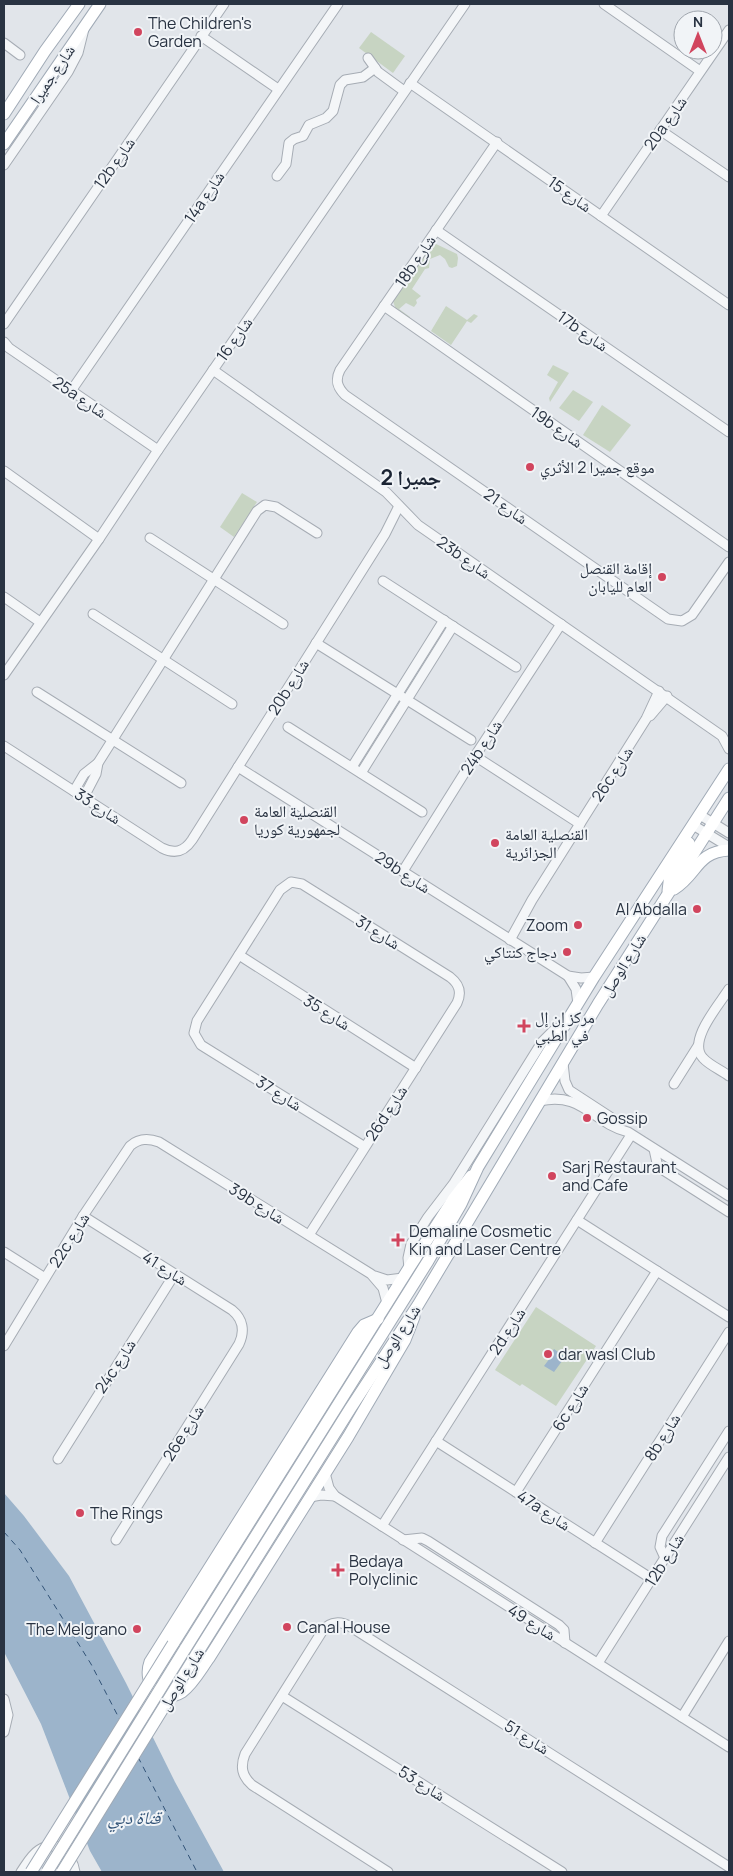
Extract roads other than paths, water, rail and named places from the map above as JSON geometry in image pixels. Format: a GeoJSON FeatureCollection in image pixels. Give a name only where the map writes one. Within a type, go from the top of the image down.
{"type":"FeatureCollection","features":[{"type":"Feature","properties":{"kind":"main road","name":"شارع جميرا"},"geometry":{"type":"LineString","coordinates":[[4,144],[100,4]]}},
{"type":"Feature","properties":{"kind":"main road","name":"شارع جميرا"},"geometry":{"type":"LineString","coordinates":[[4,114],[74,7]]}},
{"type":"Feature","properties":{"kind":"main road","name":"شارع الوصل"},"geometry":{"type":"LineString","coordinates":[[31,1872],[387,1303],[454,1198],[478,1167],[594,977],[729,769]]}},
{"type":"Feature","properties":{"kind":"main road","name":"شارع الوصل"},"geometry":{"type":"LineString","coordinates":[[62,1872],[196,1655],[418,1305],[563,1063],[729,798]]}},
{"type":"Feature","properties":{"kind":"main road"},"geometry":{"type":"LineString","coordinates":[[668,893],[670,874],[694,835],[691,828]]}},
{"type":"Feature","properties":{"kind":"main road"},"geometry":{"type":"LineString","coordinates":[[668,893],[687,880],[698,863],[707,856],[729,848]]}},
{"type":"Feature","properties":{"kind":"main road","name":"شارع الوصل"},"geometry":{"type":"LineString","coordinates":[[47,1872],[428,1261],[461,1204],[478,1167]]}},
{"type":"Feature","properties":{"kind":"main road"},"geometry":{"type":"LineString","coordinates":[[378,1319],[364,1325],[358,1332],[153,1657],[147,1671],[148,1678],[155,1690],[168,1695],[175,1694],[182,1692],[194,1680],[310,1497],[401,1346],[418,1305]]}},
{"type":"Feature","properties":{"kind":"street","name":"12b شارع"},"geometry":{"type":"LineString","coordinates":[[4,323],[224,4]]}},
{"type":"Feature","properties":{"kind":"street","name":"14a شارع"},"geometry":{"type":"LineString","coordinates":[[71,391],[338,4]]}},
{"type":"Feature","properties":{"kind":"street","name":"شارع 16"},"geometry":{"type":"LineString","coordinates":[[4,675],[99,539],[404,91],[466,4]]}},
{"type":"Feature","properties":{"kind":"street"},"geometry":{"type":"LineString","coordinates":[[604,4],[700,71]]}},
{"type":"Feature","properties":{"kind":"street"},"geometry":{"type":"LineString","coordinates":[[4,165],[68,72],[80,47],[84,26]]}},
{"type":"Feature","properties":{"kind":"street","name":"20a شارع"},"geometry":{"type":"LineString","coordinates":[[601,216],[729,30]]}},
{"type":"Feature","properties":{"kind":"street"},"geometry":{"type":"LineString","coordinates":[[201,36],[278,89]]}},
{"type":"Feature","properties":{"kind":"street"},"geometry":{"type":"LineString","coordinates":[[4,43],[20,55]]}},
{"type":"Feature","properties":{"kind":"street"},"geometry":{"type":"LineString","coordinates":[[368,58],[382,76],[404,91]]}},
{"type":"Feature","properties":{"kind":"street"},"geometry":{"type":"LineString","coordinates":[[277,176],[286,164],[287,148],[290,143],[294,139],[303,136],[309,125],[321,121],[330,115],[336,106],[338,88],[342,82],[363,77],[375,68]]}},
{"type":"Feature","properties":{"kind":"street","name":"شارع 15"},"geometry":{"type":"LineString","coordinates":[[410,83],[729,305]]}},
{"type":"Feature","properties":{"kind":"street"},"geometry":{"type":"LineString","coordinates":[[4,101],[15,97]]}},
{"type":"Feature","properties":{"kind":"street"},"geometry":{"type":"LineString","coordinates":[[660,130],[729,177]]}},
{"type":"Feature","properties":{"kind":"street","name":"18b شارع"},"geometry":{"type":"LineString","coordinates":[[337,382],[340,370],[497,142]]}},
{"type":"Feature","properties":{"kind":"street","name":"17b شارع"},"geometry":{"type":"LineString","coordinates":[[436,230],[729,432]]}},
{"type":"Feature","properties":{"kind":"street","name":"19b شارع"},"geometry":{"type":"LineString","coordinates":[[384,306],[729,547]]}},
{"type":"Feature","properties":{"kind":"street","name":"25a شارع"},"geometry":{"type":"LineString","coordinates":[[4,342],[9,348],[158,450]]}},
{"type":"Feature","properties":{"kind":"street","name":"23b شارع"},"geometry":{"type":"LineString","coordinates":[[213,370],[386,492],[418,525],[726,736],[729,749]]}},
{"type":"Feature","properties":{"kind":"street","name":"شارع 21"},"geometry":{"type":"LineString","coordinates":[[337,382],[338,387],[345,395],[668,620],[682,621],[692,615],[729,562]]}},
{"type":"Feature","properties":{"kind":"street"},"geometry":{"type":"LineString","coordinates":[[4,471],[99,539]]}},
{"type":"Feature","properties":{"kind":"street"},"geometry":{"type":"LineString","coordinates":[[74,791],[84,774],[98,763],[257,511],[266,505],[276,506],[317,533]]}},
{"type":"Feature","properties":{"kind":"street","name":"20b شارع"},"geometry":{"type":"LineString","coordinates":[[192,840],[385,533],[402,510]]}},
{"type":"Feature","properties":{"kind":"street"},"geometry":{"type":"LineString","coordinates":[[150,538],[284,624]]}},
{"type":"Feature","properties":{"kind":"street"},"geometry":{"type":"LineString","coordinates":[[383,581],[516,667]]}},
{"type":"Feature","properties":{"kind":"street"},"geometry":{"type":"LineString","coordinates":[[4,598],[40,622]]}},
{"type":"Feature","properties":{"kind":"street"},"geometry":{"type":"LineString","coordinates":[[93,614],[232,704]]}},
{"type":"Feature","properties":{"kind":"street"},"geometry":{"type":"LineString","coordinates":[[352,767],[444,620]]}},
{"type":"Feature","properties":{"kind":"street","name":"24b شارع"},"geometry":{"type":"LineString","coordinates":[[403,871],[561,624]]}},
{"type":"Feature","properties":{"kind":"street"},"geometry":{"type":"LineString","coordinates":[[361,773],[453,626]]}},
{"type":"Feature","properties":{"kind":"street"},"geometry":{"type":"LineString","coordinates":[[316,643],[471,740]]}},
{"type":"Feature","properties":{"kind":"street"},"geometry":{"type":"LineString","coordinates":[[37,692],[181,783]]}},
{"type":"Feature","properties":{"kind":"street","name":"26c شارع"},"geometry":{"type":"LineString","coordinates":[[507,938],[663,694]]}},
{"type":"Feature","properties":{"kind":"street"},"geometry":{"type":"LineString","coordinates":[[288,727],[422,812]]}},
{"type":"Feature","properties":{"kind":"street","name":"شارع 33"},"geometry":{"type":"LineString","coordinates":[[4,746],[168,851],[182,850],[192,840]]}},
{"type":"Feature","properties":{"kind":"street"},"geometry":{"type":"LineString","coordinates":[[475,756],[580,824]]}},
{"type":"Feature","properties":{"kind":"street"},"geometry":{"type":"LineString","coordinates":[[84,797],[96,774],[98,763]]}},
{"type":"Feature","properties":{"kind":"street","name":"29b شارع"},"geometry":{"type":"LineString","coordinates":[[238,767],[568,976],[594,977]]}},
{"type":"Feature","properties":{"kind":"street"},"geometry":{"type":"LineString","coordinates":[[700,815],[729,848]]}},
{"type":"Feature","properties":{"kind":"street"},"geometry":{"type":"LineString","coordinates":[[691,828],[710,828],[729,833]]}},
{"type":"Feature","properties":{"kind":"street","name":"شارع 31"},"geometry":{"type":"LineString","coordinates":[[239,956],[280,890],[291,882],[302,884],[426,962],[454,981],[459,990]]}},
{"type":"Feature","properties":{"kind":"street","name":"شارع 37"},"geometry":{"type":"LineString","coordinates":[[239,956],[196,1025],[196,1037],[201,1045],[364,1147]]}},
{"type":"Feature","properties":{"kind":"street","name":"شارع 35"},"geometry":{"type":"LineString","coordinates":[[239,956],[416,1068]]}},
{"type":"Feature","properties":{"kind":"street"},"geometry":{"type":"LineString","coordinates":[[568,976],[576,989],[578,1004]]}},
{"type":"Feature","properties":{"kind":"street"},"geometry":{"type":"LineString","coordinates":[[674,1084],[698,1046],[702,1032],[729,989]]}},
{"type":"Feature","properties":{"kind":"street","name":"26d شارع"},"geometry":{"type":"LineString","coordinates":[[309,1235],[457,1003],[459,990]]}},
{"type":"Feature","properties":{"kind":"street","name":"شارع الوصل"},"geometry":{"type":"LineString","coordinates":[[406,1273],[409,1248],[428,1216],[454,1182],[542,1042],[553,1031],[566,1024]]}},
{"type":"Feature","properties":{"kind":"street"},"geometry":{"type":"LineString","coordinates":[[698,1046],[700,1055],[704,1060],[729,1076]]}},
{"type":"Feature","properties":{"kind":"street"},"geometry":{"type":"LineString","coordinates":[[563,1063],[565,1081],[569,1090],[617,1122],[629,1134]]}},
{"type":"Feature","properties":{"kind":"street"},"geometry":{"type":"LineString","coordinates":[[540,1101],[556,1098],[568,1100],[654,1148],[729,1196]]}},
{"type":"Feature","properties":{"kind":"street","name":"2d شارع"},"geometry":{"type":"LineString","coordinates":[[382,1526],[577,1220],[629,1134]]}},
{"type":"Feature","properties":{"kind":"street","name":"39b شارع"},"geometry":{"type":"LineString","coordinates":[[141,1140],[159,1142],[371,1274],[387,1280],[406,1273]]}},
{"type":"Feature","properties":{"kind":"street","name":"22c شارع"},"geometry":{"type":"LineString","coordinates":[[4,1346],[84,1216],[130,1146],[141,1140]]}},
{"type":"Feature","properties":{"kind":"street"},"geometry":{"type":"LineString","coordinates":[[654,1148],[656,1163],[660,1168],[729,1212]]}},
{"type":"Feature","properties":{"kind":"street","name":"شارع 41"},"geometry":{"type":"LineString","coordinates":[[84,1216],[174,1275],[232,1310],[240,1318],[242,1324]]}},
{"type":"Feature","properties":{"kind":"street"},"geometry":{"type":"LineString","coordinates":[[577,1220],[729,1317]]}},
{"type":"Feature","properties":{"kind":"street"},"geometry":{"type":"LineString","coordinates":[[4,1252],[46,1278]]}},
{"type":"Feature","properties":{"kind":"street","name":"6c شارع"},"geometry":{"type":"LineString","coordinates":[[516,1492],[657,1271]]}},
{"type":"Feature","properties":{"kind":"street","name":"39b شارع"},"geometry":{"type":"LineString","coordinates":[[371,1274],[383,1288],[387,1303]]}},
{"type":"Feature","properties":{"kind":"street","name":"24c شارع"},"geometry":{"type":"LineString","coordinates":[[58,1459],[174,1275]]}},
{"type":"Feature","properties":{"kind":"street","name":"26e شارع"},"geometry":{"type":"LineString","coordinates":[[116,1540],[239,1344],[243,1331],[242,1324]]}},
{"type":"Feature","properties":{"kind":"street","name":"8b شارع"},"geometry":{"type":"LineString","coordinates":[[595,1543],[729,1332]]}},
{"type":"Feature","properties":{"kind":"street"},"geometry":{"type":"LineString","coordinates":[[665,1558],[660,1547],[662,1536],[729,1431]]}},
{"type":"Feature","properties":{"kind":"street","name":"47a شارع"},"geometry":{"type":"LineString","coordinates":[[436,1441],[652,1579]]}},
{"type":"Feature","properties":{"kind":"street","name":"12b شارع"},"geometry":{"type":"LineString","coordinates":[[598,1664],[729,1457]]}},
{"type":"Feature","properties":{"kind":"street"},"geometry":{"type":"LineString","coordinates":[[324,1473],[329,1488],[335,1496]]}},
{"type":"Feature","properties":{"kind":"street"},"geometry":{"type":"LineString","coordinates":[[310,1497],[321,1495],[335,1496]]}},
{"type":"Feature","properties":{"kind":"street","name":"شارع 49"},"geometry":{"type":"LineString","coordinates":[[335,1496],[729,1747]]}},
{"type":"Feature","properties":{"kind":"street","name":"شارع 51"},"geometry":{"type":"LineString","coordinates":[[282,1696],[323,1630],[333,1623],[346,1624],[729,1867]]}},
{"type":"Feature","properties":{"kind":"street"},"geometry":{"type":"LineString","coordinates":[[682,1717],[729,1642]]}},
{"type":"Feature","properties":{"kind":"street"},"geometry":{"type":"LineString","coordinates":[[282,1696],[242,1761],[244,1774],[252,1785],[388,1872]]}},
{"type":"Feature","properties":{"kind":"street","name":"شارع 53"},"geometry":{"type":"LineString","coordinates":[[282,1696],[562,1872]]}},
{"type":"Feature","properties":{"kind":"street"},"geometry":{"type":"LineString","coordinates":[[4,1699],[8,1715],[4,1732]]}},
{"type":"Feature","properties":{"kind":"street"},"geometry":{"type":"LineString","coordinates":[[21,1872],[38,1850],[56,1847],[65,1851],[71,1858],[75,1872]]}},
{"type":"Feature","properties":{"kind":"water"},"geometry":{"type":"Polygon","coordinates":[[[554,1349],[565,1357],[554,1372],[544,1366],[554,1349]]]}},
{"type":"Feature","properties":{"kind":"water","name":"قناة دبي"},"geometry":{"type":"Polygon","coordinates":[[[4,1493],[24,1516],[69,1576],[126,1683],[175,1782],[224,1872],[102,1872],[90,1851],[41,1724],[4,1652],[4,1493]]]}},
{"type":"Feature","properties":{"kind":"place","name":"The Children's Garden"},"geometry":{"type":"Point","coordinates":[138,32]}},
{"type":"Feature","properties":{"kind":"place","name":"موقع جميرا 2 الأثري"},"geometry":{"type":"Point","coordinates":[530,467]}},
{"type":"Feature","properties":{"kind":"place","name":"إقامة القنصل العام لليابان"},"geometry":{"type":"Point","coordinates":[662,577]}},
{"type":"Feature","properties":{"kind":"place","name":"القنصلية العامة لجمهورية كوريا"},"geometry":{"type":"Point","coordinates":[244,820]}},
{"type":"Feature","properties":{"kind":"place","name":"القنصلية العامة الجزائرية"},"geometry":{"type":"Point","coordinates":[495,843]}},
{"type":"Feature","properties":{"kind":"place","name":"Al Abdalla"},"geometry":{"type":"Point","coordinates":[697,909]}},
{"type":"Feature","properties":{"kind":"place","name":"Zoom"},"geometry":{"type":"Point","coordinates":[578,925]}},
{"type":"Feature","properties":{"kind":"place","name":"دجاج كنتاكي"},"geometry":{"type":"Point","coordinates":[567,952]}},
{"type":"Feature","properties":{"kind":"place","name":"مركز إن إل في الطبي"},"geometry":{"type":"Point","coordinates":[524,1026]}},
{"type":"Feature","properties":{"kind":"place","name":"Gossip"},"geometry":{"type":"Point","coordinates":[587,1118]}},
{"type":"Feature","properties":{"kind":"place","name":"Sarj Restaurant and Cafe"},"geometry":{"type":"Point","coordinates":[552,1176]}},
{"type":"Feature","properties":{"kind":"place","name":"Demaline Cosmetic Kin and Laser Centre"},"geometry":{"type":"Point","coordinates":[398,1240]}},
{"type":"Feature","properties":{"kind":"place","name":"dar wasl Club"},"geometry":{"type":"Point","coordinates":[548,1354]}},
{"type":"Feature","properties":{"kind":"place","name":"The Rings"},"geometry":{"type":"Point","coordinates":[80,1513]}},
{"type":"Feature","properties":{"kind":"place","name":"Bedaya Polyclinic"},"geometry":{"type":"Point","coordinates":[338,1570]}},
{"type":"Feature","properties":{"kind":"place","name":"Canal House"},"geometry":{"type":"Point","coordinates":[287,1627]}},
{"type":"Feature","properties":{"kind":"place","name":"The Melgrano"},"geometry":{"type":"Point","coordinates":[137,1629]}},
{"type":"Feature","properties":{"kind":"district","name":"جميرا 2"},"geometry":{"type":"Point","coordinates":[411,477]}}]}
